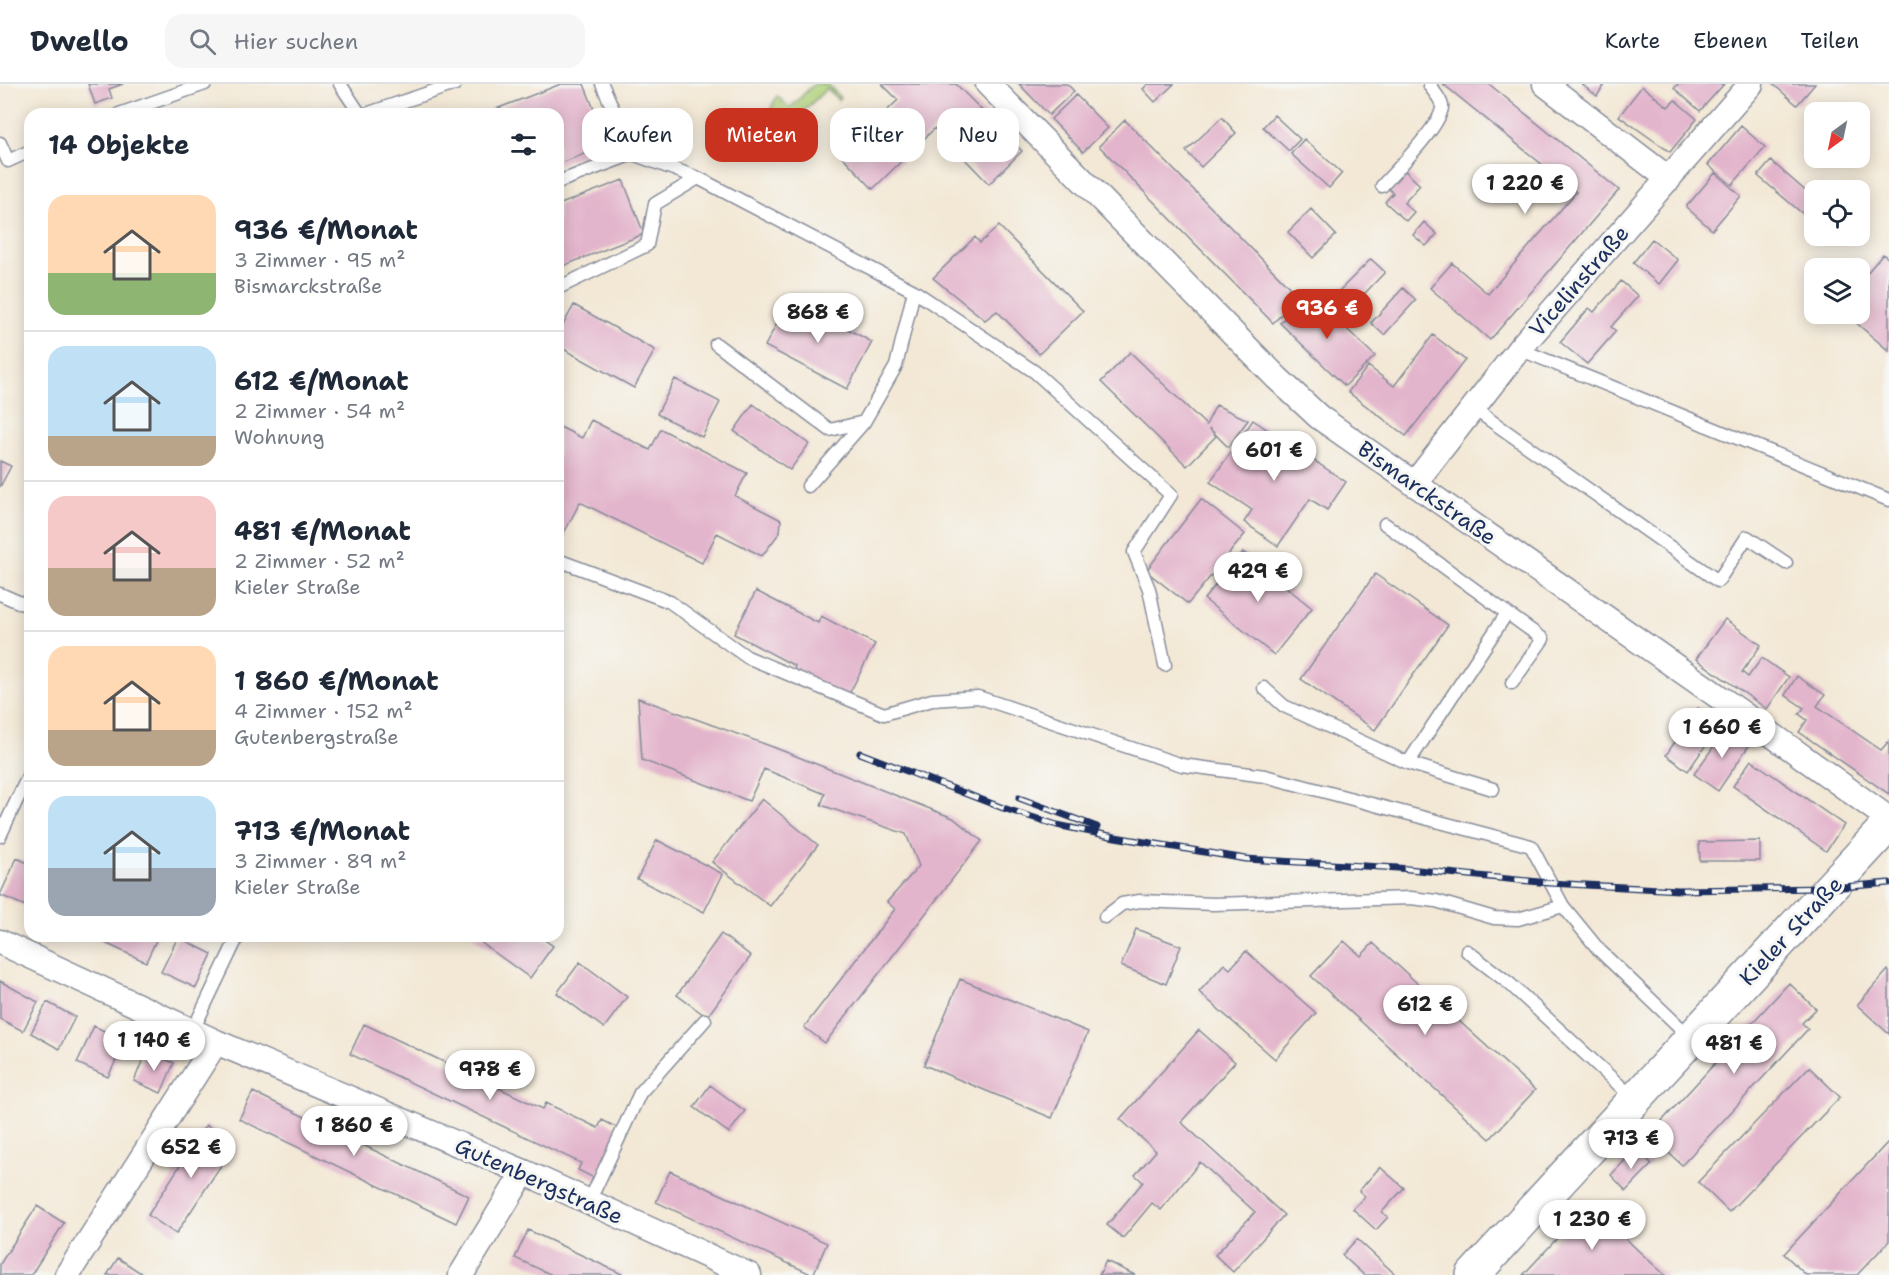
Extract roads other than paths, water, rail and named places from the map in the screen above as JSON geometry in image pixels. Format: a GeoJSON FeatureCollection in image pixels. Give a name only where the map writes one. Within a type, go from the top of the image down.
{"type":"FeatureCollection","features":[{"type":"Feature","properties":{"kind":"street","name":"Bismarckstraße"},"geometry":{"type":"LineString","coordinates":[[988,84],[1277,378],[1319,417],[1739,711],[1889,819]]}},
{"type":"Feature","properties":{"kind":"street"},"geometry":{"type":"LineString","coordinates":[[1545,84],[1669,179]]}},
{"type":"Feature","properties":{"kind":"street","name":"Vicelinstraße"},"geometry":{"type":"LineString","coordinates":[[1413,484],[1519,349],[1751,84]]}},
{"type":"Feature","properties":{"kind":"street","name":"Kieler Straße"},"geometry":{"type":"LineString","coordinates":[[1473,1275],[1889,824]]}},
{"type":"Feature","properties":{"kind":"street","name":"Gutenbergstraße"},"geometry":{"type":"LineString","coordinates":[[0,942],[216,1042],[524,1172],[749,1275]]}},
{"type":"Feature","properties":{"kind":"street"},"geometry":{"type":"LineString","coordinates":[[67,1275],[216,1042]]}},
{"type":"Feature","properties":{"kind":"street"},"geometry":{"type":"LineString","coordinates":[[461,1275],[524,1172]]}},
{"type":"Feature","properties":{"kind":"lane"},"geometry":{"type":"LineString","coordinates":[[136,108],[205,84]]}},
{"type":"Feature","properties":{"kind":"lane"},"geometry":{"type":"LineString","coordinates":[[340,84],[356,108]]}},
{"type":"Feature","properties":{"kind":"lane"},"geometry":{"type":"LineString","coordinates":[[384,108],[455,84]]}},
{"type":"Feature","properties":{"kind":"lane"},"geometry":{"type":"LineString","coordinates":[[602,84],[613,108]]}},
{"type":"Feature","properties":{"kind":"lane"},"geometry":{"type":"LineString","coordinates":[[1382,186],[1435,126],[1442,108],[1431,84]]}},
{"type":"Feature","properties":{"kind":"lane"},"geometry":{"type":"LineString","coordinates":[[0,143],[4,162],[24,154]]}},
{"type":"Feature","properties":{"kind":"lane"},"geometry":{"type":"LineString","coordinates":[[564,181],[612,162]]}},
{"type":"Feature","properties":{"kind":"lane"},"geometry":{"type":"LineString","coordinates":[[655,162],[698,178],[914,291],[1035,372],[1171,495],[1134,552],[1149,589],[1164,664]]}},
{"type":"Feature","properties":{"kind":"lane"},"geometry":{"type":"LineString","coordinates":[[564,285],[647,245],[655,204],[698,178]]}},
{"type":"Feature","properties":{"kind":"lane"},"geometry":{"type":"LineString","coordinates":[[808,486],[864,422],[896,366],[914,291]]}},
{"type":"Feature","properties":{"kind":"lane"},"geometry":{"type":"LineString","coordinates":[[716,344],[830,430],[864,422]]}},
{"type":"Feature","properties":{"kind":"lane"},"geometry":{"type":"LineString","coordinates":[[1519,349],[1889,500]]}},
{"type":"Feature","properties":{"kind":"lane"},"geometry":{"type":"LineString","coordinates":[[1473,408],[1718,581],[1746,537],[1786,563]]}},
{"type":"Feature","properties":{"kind":"lane"},"geometry":{"type":"LineString","coordinates":[[1385,524],[1544,639],[1512,682]]}},
{"type":"Feature","properties":{"kind":"lane"},"geometry":{"type":"LineString","coordinates":[[564,562],[670,602],[747,657],[884,714],[932,700],[978,698],[1182,765],[1265,776],[1531,846],[1563,906],[1599,950],[1691,1038]]}},
{"type":"Feature","properties":{"kind":"lane"},"geometry":{"type":"LineString","coordinates":[[0,594],[24,604]]}},
{"type":"Feature","properties":{"kind":"lane"},"geometry":{"type":"LineString","coordinates":[[1408,763],[1507,613]]}},
{"type":"Feature","properties":{"kind":"lane"},"geometry":{"type":"LineString","coordinates":[[1264,688],[1284,706],[1408,763],[1493,789]]}},
{"type":"Feature","properties":{"kind":"lane"},"geometry":{"type":"LineString","coordinates":[[0,836],[24,785]]}},
{"type":"Feature","properties":{"kind":"lane"},"geometry":{"type":"LineString","coordinates":[[1105,917],[1122,904],[1140,901],[1214,904],[1411,898],[1436,901],[1494,918],[1518,919],[1563,906]]}},
{"type":"Feature","properties":{"kind":"lane"},"geometry":{"type":"LineString","coordinates":[[192,1030],[235,942]]}},
{"type":"Feature","properties":{"kind":"lane"},"geometry":{"type":"LineString","coordinates":[[1467,951],[1510,984],[1634,1099]]}},
{"type":"Feature","properties":{"kind":"lane"},"geometry":{"type":"LineString","coordinates":[[589,1202],[640,1093],[705,1020]]}},
{"type":"Feature","properties":{"kind":"railway"},"geometry":{"type":"LineString","coordinates":[[860,753],[1003,808],[1057,825],[1246,859],[1398,868],[1549,883],[1679,890],[1831,888],[1889,883]]}},
{"type":"Feature","properties":{"kind":"railway"},"geometry":{"type":"LineString","coordinates":[[1019,798],[1097,827]]}}]}
